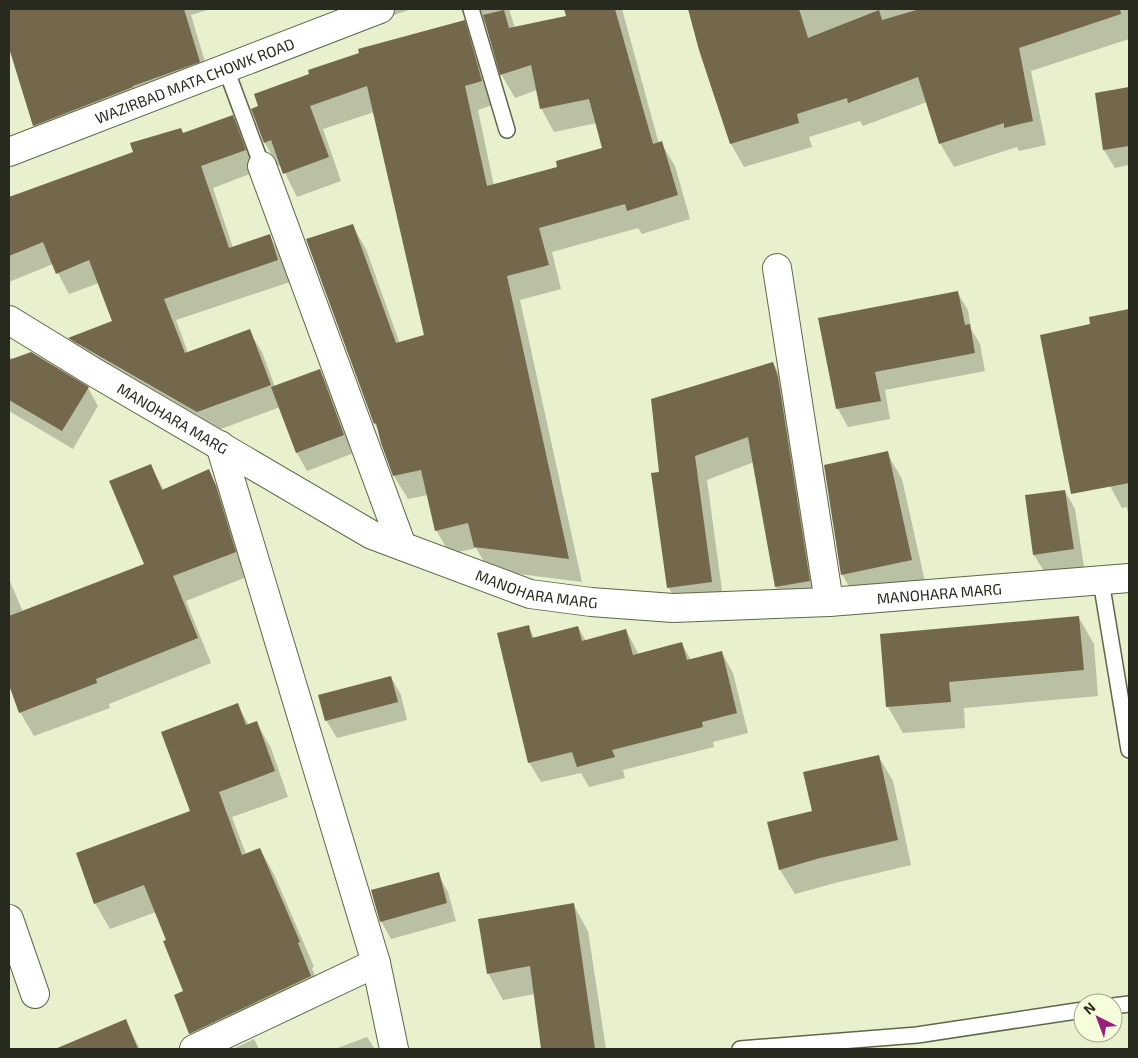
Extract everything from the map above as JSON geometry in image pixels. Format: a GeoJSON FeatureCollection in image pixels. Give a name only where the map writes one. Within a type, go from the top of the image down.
{"type":"FeatureCollection","features":[{"type":"Feature","properties":{"kind":"street","name":"WAZIRBAD MATA CHOWK ROAD"},"geometry":{"type":"LineString","coordinates":[[9,152],[380,9]]}},
{"type":"Feature","properties":{"kind":"street"},"geometry":{"type":"LineString","coordinates":[[262,166],[402,546]]}},
{"type":"Feature","properties":{"kind":"street"},"geometry":{"type":"LineString","coordinates":[[777,268],[828,602]]}},
{"type":"Feature","properties":{"kind":"street","name":"MANOHARA MARG"},"geometry":{"type":"LineString","coordinates":[[9,320],[92,371],[372,535],[530,594],[591,602],[673,608],[828,602],[1129,578]]}},
{"type":"Feature","properties":{"kind":"street"},"geometry":{"type":"LineString","coordinates":[[220,445],[376,963],[394,1049]]}},
{"type":"Feature","properties":{"kind":"street"},"geometry":{"type":"LineString","coordinates":[[9,919],[15,955],[35,994]]}},
{"type":"Feature","properties":{"kind":"street"},"geometry":{"type":"LineString","coordinates":[[194,1049],[376,963]]}},
{"type":"Feature","properties":{"kind":"lane"},"geometry":{"type":"LineString","coordinates":[[471,9],[507,130]]}},
{"type":"Feature","properties":{"kind":"lane"},"geometry":{"type":"LineString","coordinates":[[226,68],[262,166]]}},
{"type":"Feature","properties":{"kind":"lane"},"geometry":{"type":"LineString","coordinates":[[1101,581],[1129,750]]}},
{"type":"Feature","properties":{"kind":"lane"},"geometry":{"type":"LineString","coordinates":[[740,1049],[917,1035],[1073,1012]]}},
{"type":"Feature","properties":{"kind":"building"},"geometry":{"type":"Polygon","coordinates":[[[9,9],[184,9],[200,62],[133,86],[33,126],[9,48],[9,9]]]}},
{"type":"Feature","properties":{"kind":"building"},"geometry":{"type":"Polygon","coordinates":[[[564,9],[615,9],[653,144],[662,141],[678,195],[627,211],[625,204],[539,228],[549,265],[507,276],[569,559],[474,547],[468,523],[435,531],[421,470],[393,476],[376,423],[374,424],[306,239],[353,224],[396,343],[424,335],[367,86],[310,106],[329,157],[283,174],[271,140],[264,143],[251,109],[258,106],[254,94],[309,74],[308,70],[359,53],[358,49],[465,20],[482,81],[465,86],[487,186],[557,167],[556,161],[602,148],[589,99],[540,109],[531,65],[500,75],[483,15],[504,10],[509,28],[566,16],[564,9]]]}},
{"type":"Feature","properties":{"kind":"building"},"geometry":{"type":"Polygon","coordinates":[[[688,9],[799,9],[808,38],[879,10],[882,20],[920,9],[1120,9],[1121,14],[1019,48],[1033,121],[1004,128],[1004,123],[939,144],[918,77],[848,103],[847,98],[797,114],[799,123],[730,144],[699,50],[688,9]]]}},
{"type":"Feature","properties":{"kind":"building"},"geometry":{"type":"Polygon","coordinates":[[[1129,87],[1129,146],[1103,150],[1095,93],[1129,87]]]}},
{"type":"Feature","properties":{"kind":"building"},"geometry":{"type":"Polygon","coordinates":[[[233,115],[246,150],[201,166],[229,248],[270,234],[278,260],[164,299],[185,353],[250,329],[271,385],[197,412],[68,338],[112,321],[89,260],[56,274],[43,242],[9,256],[9,197],[133,152],[130,143],[181,128],[183,133],[233,115]]]}},
{"type":"Feature","properties":{"kind":"building"},"geometry":{"type":"Polygon","coordinates":[[[958,291],[965,325],[970,324],[975,353],[875,372],[881,401],[836,409],[818,318],[958,291]]]}},
{"type":"Feature","properties":{"kind":"building"},"geometry":{"type":"Polygon","coordinates":[[[1129,309],[1129,483],[1071,494],[1040,335],[1090,324],[1089,317],[1129,309]]]}},
{"type":"Feature","properties":{"kind":"building"},"geometry":{"type":"Polygon","coordinates":[[[31,352],[89,387],[62,431],[9,400],[9,360],[31,352]]]}},
{"type":"Feature","properties":{"kind":"building"},"geometry":{"type":"Polygon","coordinates":[[[773,362],[778,377],[810,581],[775,587],[748,437],[695,456],[712,582],[667,588],[651,473],[659,472],[651,399],[773,362]]]}},
{"type":"Feature","properties":{"kind":"building"},"geometry":{"type":"Polygon","coordinates":[[[320,369],[344,435],[296,453],[271,387],[320,369]]]}},
{"type":"Feature","properties":{"kind":"building"},"geometry":{"type":"Polygon","coordinates":[[[888,451],[912,560],[841,575],[824,465],[888,451]]]}},
{"type":"Feature","properties":{"kind":"building"},"geometry":{"type":"Polygon","coordinates":[[[151,464],[162,490],[209,469],[236,552],[173,576],[198,638],[96,679],[97,683],[19,713],[9,685],[9,616],[144,564],[109,481],[151,464]]]}},
{"type":"Feature","properties":{"kind":"building"},"geometry":{"type":"Polygon","coordinates":[[[1065,490],[1074,549],[1033,555],[1025,495],[1065,490]]]}},
{"type":"Feature","properties":{"kind":"building"},"geometry":{"type":"Polygon","coordinates":[[[1079,616],[1084,670],[949,682],[951,702],[886,707],[880,634],[1079,616]]]}},
{"type":"Feature","properties":{"kind":"building"},"geometry":{"type":"Polygon","coordinates":[[[529,625],[532,638],[578,626],[582,641],[626,629],[633,655],[682,642],[687,660],[722,651],[737,713],[702,722],[703,727],[612,750],[615,757],[577,767],[572,752],[528,763],[497,633],[529,625]]]}},
{"type":"Feature","properties":{"kind":"building"},"geometry":{"type":"Polygon","coordinates":[[[391,676],[398,702],[325,721],[318,695],[391,676]]]}},
{"type":"Feature","properties":{"kind":"building"},"geometry":{"type":"Polygon","coordinates":[[[238,703],[246,725],[257,721],[275,771],[219,792],[242,855],[260,848],[300,942],[298,943],[311,976],[189,1034],[174,995],[183,991],[163,941],[166,940],[144,885],[94,904],[76,853],[190,811],[161,732],[238,703]]]}},
{"type":"Feature","properties":{"kind":"building"},"geometry":{"type":"Polygon","coordinates":[[[879,755],[898,840],[820,858],[779,870],[767,822],[812,811],[803,772],[879,755]]]}},
{"type":"Feature","properties":{"kind":"building"},"geometry":{"type":"Polygon","coordinates":[[[439,872],[447,903],[380,922],[371,890],[439,872]]]}},
{"type":"Feature","properties":{"kind":"building"},"geometry":{"type":"Polygon","coordinates":[[[574,903],[595,1049],[541,1049],[530,966],[487,974],[478,919],[574,903]]]}},
{"type":"Feature","properties":{"kind":"building"},"geometry":{"type":"Polygon","coordinates":[[[126,1019],[138,1049],[55,1049],[126,1019]]]}}]}
